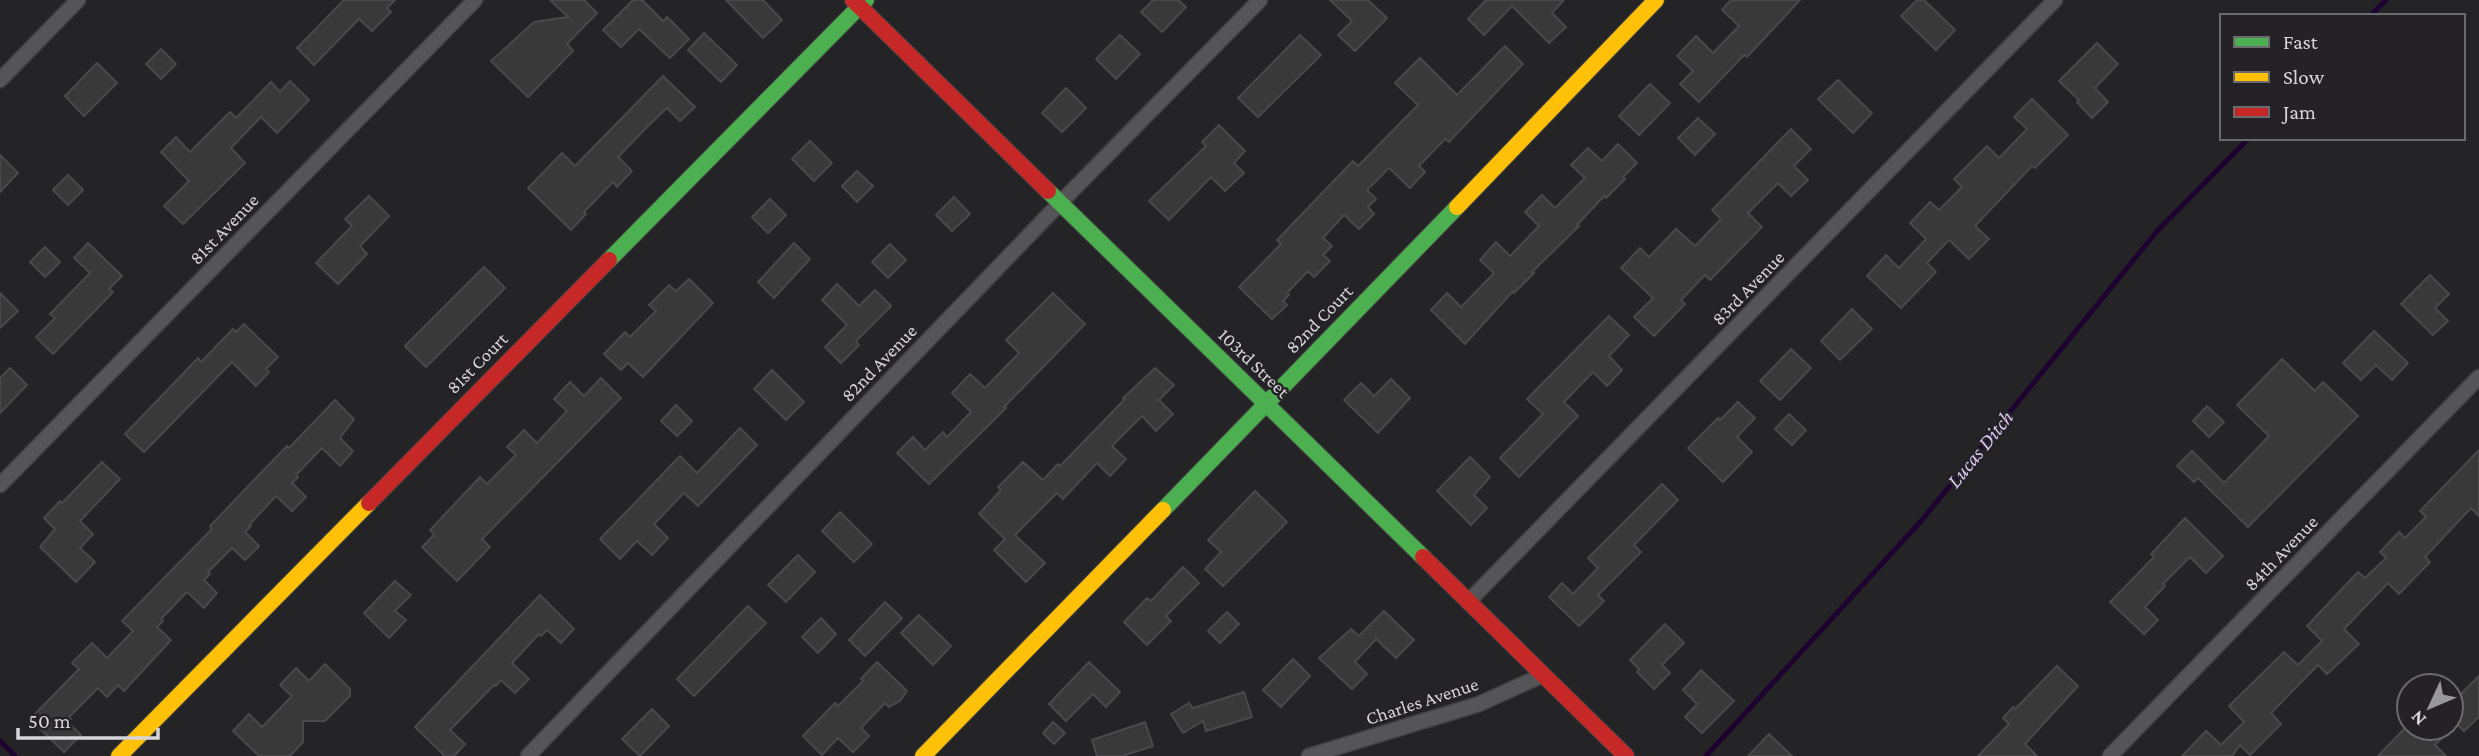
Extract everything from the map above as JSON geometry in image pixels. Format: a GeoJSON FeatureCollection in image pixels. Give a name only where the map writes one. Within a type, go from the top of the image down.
{"type":"FeatureCollection","features":[{"type":"Feature","properties":{"kind":"street"},"geometry":{"type":"LineString","coordinates":[[0,80],[78,0]]}},
{"type":"Feature","properties":{"kind":"street","name":"81st Avenue"},"geometry":{"type":"LineString","coordinates":[[0,485],[475,0]]}},
{"type":"Feature","properties":{"kind":"street","name":"82nd Avenue"},"geometry":{"type":"LineString","coordinates":[[528,756],[1060,202],[1260,0]]}},
{"type":"Feature","properties":{"kind":"street","name":"82nd Court"},"geometry":{"type":"LineString","coordinates":[[923,756],[1656,0]]}},
{"type":"Feature","properties":{"kind":"street","name":"83rd Avenue"},"geometry":{"type":"LineString","coordinates":[[1468,602],[2055,0]]}},
{"type":"Feature","properties":{"kind":"street","name":"103rd Street"},"geometry":{"type":"LineString","coordinates":[[860,2],[1060,202],[1626,756]]}},
{"type":"Feature","properties":{"kind":"street","name":"81st Court"},"geometry":{"type":"LineString","coordinates":[[119,756],[860,2]]}},
{"type":"Feature","properties":{"kind":"street","name":"84th Avenue"},"geometry":{"type":"LineString","coordinates":[[2110,756],[2479,377]]}},
{"type":"Feature","properties":{"kind":"street","name":"Charles Avenue"},"geometry":{"type":"LineString","coordinates":[[1310,756],[1479,704],[1543,675]]}},
{"type":"Feature","properties":{"kind":"building"},"geometry":{"type":"Polygon","coordinates":[[[344,0],[395,0],[387,8],[391,12],[372,31],[359,19],[314,65],[297,48],[344,0]]]}},
{"type":"Feature","properties":{"kind":"building"},"geometry":{"type":"Polygon","coordinates":[[[550,0],[584,0],[597,13],[567,44],[573,51],[528,97],[491,61],[534,22],[568,17],[550,0]]]}},
{"type":"Feature","properties":{"kind":"building"},"geometry":{"type":"Polygon","coordinates":[[[633,0],[642,0],[663,21],[667,17],[689,39],[670,58],[639,29],[621,47],[603,30],[633,0]]]}},
{"type":"Feature","properties":{"kind":"building"},"geometry":{"type":"Polygon","coordinates":[[[726,0],[763,0],[782,20],[763,38],[726,0]]]}},
{"type":"Feature","properties":{"kind":"building"},"geometry":{"type":"Polygon","coordinates":[[[1153,0],[1178,0],[1186,7],[1162,32],[1141,12],[1153,0]]]}},
{"type":"Feature","properties":{"kind":"building"},"geometry":{"type":"Polygon","coordinates":[[[1330,0],[1368,0],[1387,18],[1355,51],[1338,35],[1352,21],[1330,0]]]}},
{"type":"Feature","properties":{"kind":"building"},"geometry":{"type":"Polygon","coordinates":[[[1486,0],[1564,0],[1552,13],[1566,27],[1549,43],[1512,6],[1484,35],[1468,19],[1486,0]]]}},
{"type":"Feature","properties":{"kind":"building"},"geometry":{"type":"Polygon","coordinates":[[[1731,0],[1800,0],[1747,57],[1744,55],[1699,102],[1680,84],[1693,71],[1677,56],[1696,36],[1713,53],[1739,26],[1722,10],[1731,0]]]}},
{"type":"Feature","properties":{"kind":"building"},"geometry":{"type":"Polygon","coordinates":[[[1917,0],[1924,0],[1955,30],[1936,50],[1901,16],[1917,0]]]}},
{"type":"Feature","properties":{"kind":"building"},"geometry":{"type":"Polygon","coordinates":[[[704,33],[737,65],[721,82],[688,50],[704,33]]]}},
{"type":"Feature","properties":{"kind":"building"},"geometry":{"type":"Polygon","coordinates":[[[1120,35],[1140,54],[1116,79],[1096,59],[1120,35]]]}},
{"type":"Feature","properties":{"kind":"building"},"geometry":{"type":"Polygon","coordinates":[[[1300,35],[1321,55],[1258,117],[1238,98],[1300,35]]]}},
{"type":"Feature","properties":{"kind":"building"},"geometry":{"type":"Polygon","coordinates":[[[2097,43],[2118,64],[2095,88],[2108,102],[2092,118],[2077,102],[2079,100],[2059,81],[2097,43]]]}},
{"type":"Feature","properties":{"kind":"building"},"geometry":{"type":"Polygon","coordinates":[[[1505,46],[1523,64],[1449,142],[1445,139],[1419,166],[1425,172],[1410,188],[1389,168],[1367,190],[1376,199],[1368,207],[1374,214],[1359,229],[1344,215],[1323,238],[1332,246],[1323,255],[1330,261],[1314,277],[1308,271],[1287,293],[1289,295],[1283,301],[1287,305],[1272,319],[1239,287],[1281,244],[1277,240],[1353,161],[1358,166],[1418,105],[1395,83],[1420,58],[1457,95],[1505,46]]]}},
{"type":"Feature","properties":{"kind":"building"},"geometry":{"type":"Polygon","coordinates":[[[161,49],[176,64],[161,79],[146,64],[161,49]]]}},
{"type":"Feature","properties":{"kind":"building"},"geometry":{"type":"Polygon","coordinates":[[[97,63],[117,83],[84,116],[65,96],[97,63]]]}},
{"type":"Feature","properties":{"kind":"building"},"geometry":{"type":"Polygon","coordinates":[[[663,76],[695,107],[680,121],[667,108],[649,125],[618,157],[632,171],[617,187],[613,182],[571,230],[528,188],[562,153],[575,166],[663,76]]]}},
{"type":"Feature","properties":{"kind":"building"},"geometry":{"type":"Polygon","coordinates":[[[1838,80],[1872,113],[1853,133],[1818,99],[1838,80]]]}},
{"type":"Feature","properties":{"kind":"building"},"geometry":{"type":"Polygon","coordinates":[[[290,81],[309,100],[277,133],[261,117],[231,148],[245,163],[183,224],[164,206],[189,181],[161,152],[176,137],[190,152],[230,112],[236,118],[271,82],[280,92],[290,81]]]}},
{"type":"Feature","properties":{"kind":"building"},"geometry":{"type":"Polygon","coordinates":[[[1650,84],[1670,103],[1639,135],[1619,116],[1650,84]]]}},
{"type":"Feature","properties":{"kind":"building"},"geometry":{"type":"Polygon","coordinates":[[[1066,88],[1086,108],[1062,132],[1042,113],[1066,88]]]}},
{"type":"Feature","properties":{"kind":"building"},"geometry":{"type":"Polygon","coordinates":[[[2032,99],[2068,135],[2035,168],[2032,166],[1975,226],[1989,239],[1969,259],[1949,240],[1927,263],[1936,272],[1901,308],[1867,276],[1886,255],[1899,268],[1926,239],[1910,223],[1930,202],[1939,210],[1962,187],[1954,179],[1987,146],[1999,158],[2027,129],[2014,117],[2032,99]]]}},
{"type":"Feature","properties":{"kind":"building"},"geometry":{"type":"Polygon","coordinates":[[[1698,118],[1715,134],[1695,155],[1678,138],[1698,118]]]}},
{"type":"Feature","properties":{"kind":"building"},"geometry":{"type":"Polygon","coordinates":[[[1219,125],[1245,151],[1234,163],[1244,173],[1225,191],[1211,177],[1169,220],[1149,201],[1206,146],[1202,142],[1219,125]]]}},
{"type":"Feature","properties":{"kind":"building"},"geometry":{"type":"Polygon","coordinates":[[[1791,129],[1811,149],[1794,166],[1808,180],[1791,196],[1778,183],[1748,213],[1762,227],[1710,280],[1705,275],[1681,300],[1685,304],[1654,336],[1634,317],[1653,298],[1621,268],[1640,248],[1649,257],[1676,229],[1695,246],[1721,219],[1712,210],[1791,129]]]}},
{"type":"Feature","properties":{"kind":"building"},"geometry":{"type":"Polygon","coordinates":[[[810,141],[832,163],[814,181],[792,159],[810,141]]]}},
{"type":"Feature","properties":{"kind":"building"},"geometry":{"type":"Polygon","coordinates":[[[1618,144],[1637,163],[1623,177],[1625,179],[1606,198],[1604,196],[1577,225],[1579,226],[1514,293],[1513,291],[1465,344],[1431,310],[1447,293],[1461,307],[1494,273],[1480,260],[1496,242],[1510,256],[1539,226],[1525,212],[1542,195],[1555,208],[1585,178],[1571,165],[1588,148],[1602,161],[1618,144]]]}},
{"type":"Feature","properties":{"kind":"building"},"geometry":{"type":"Polygon","coordinates":[[[0,155],[18,173],[0,192],[0,155]]]}},
{"type":"Feature","properties":{"kind":"building"},"geometry":{"type":"Polygon","coordinates":[[[857,171],[873,186],[857,202],[842,186],[857,171]]]}},
{"type":"Feature","properties":{"kind":"building"},"geometry":{"type":"Polygon","coordinates":[[[68,175],[83,190],[68,205],[53,190],[68,175]]]}},
{"type":"Feature","properties":{"kind":"building"},"geometry":{"type":"Polygon","coordinates":[[[369,196],[389,216],[360,246],[367,254],[338,284],[316,263],[352,226],[345,219],[369,196]]]}},
{"type":"Feature","properties":{"kind":"building"},"geometry":{"type":"Polygon","coordinates":[[[954,197],[970,214],[952,231],[936,215],[954,197]]]}},
{"type":"Feature","properties":{"kind":"building"},"geometry":{"type":"Polygon","coordinates":[[[770,199],[786,215],[768,233],[752,217],[770,199]]]}},
{"type":"Feature","properties":{"kind":"building"},"geometry":{"type":"Polygon","coordinates":[[[88,243],[122,276],[109,289],[113,292],[53,354],[36,337],[55,318],[50,314],[90,273],[74,258],[88,243]]]}},
{"type":"Feature","properties":{"kind":"building"},"geometry":{"type":"Polygon","coordinates":[[[794,243],[810,259],[774,298],[758,282],[794,243]]]}},
{"type":"Feature","properties":{"kind":"building"},"geometry":{"type":"Polygon","coordinates":[[[890,244],[906,260],[888,278],[872,262],[890,244]]]}},
{"type":"Feature","properties":{"kind":"building"},"geometry":{"type":"Polygon","coordinates":[[[45,247],[60,262],[45,277],[30,262],[45,247]]]}},
{"type":"Feature","properties":{"kind":"building"},"geometry":{"type":"Polygon","coordinates":[[[484,267],[505,288],[426,367],[405,346],[484,267]]]}},
{"type":"Feature","properties":{"kind":"building"},"geometry":{"type":"Polygon","coordinates":[[[2430,275],[2449,294],[2435,308],[2448,321],[2433,335],[2401,304],[2430,275]]]}},
{"type":"Feature","properties":{"kind":"building"},"geometry":{"type":"Polygon","coordinates":[[[689,279],[713,303],[643,377],[628,363],[621,370],[604,354],[625,332],[630,337],[656,311],[649,305],[669,285],[676,291],[689,279]]]}},
{"type":"Feature","properties":{"kind":"building"},"geometry":{"type":"Polygon","coordinates":[[[837,284],[859,306],[875,290],[891,306],[856,341],[859,345],[841,363],[825,347],[847,325],[822,300],[837,284]]]}},
{"type":"Feature","properties":{"kind":"building"},"geometry":{"type":"Polygon","coordinates":[[[0,293],[18,311],[0,328],[0,293]]]}},
{"type":"Feature","properties":{"kind":"building"},"geometry":{"type":"Polygon","coordinates":[[[1053,293],[1085,324],[929,484],[897,453],[913,437],[925,450],[943,432],[947,437],[971,412],[952,393],[970,374],[985,388],[1019,353],[1006,340],[1053,293]]]}},
{"type":"Feature","properties":{"kind":"building"},"geometry":{"type":"Polygon","coordinates":[[[1852,309],[1872,329],[1840,360],[1821,341],[1852,309]]]}},
{"type":"Feature","properties":{"kind":"building"},"geometry":{"type":"Polygon","coordinates":[[[1609,316],[1629,335],[1609,356],[1622,370],[1607,386],[1593,372],[1564,402],[1578,416],[1519,477],[1500,458],[1543,414],[1527,399],[1609,316]]]}},
{"type":"Feature","properties":{"kind":"building"},"geometry":{"type":"Polygon","coordinates":[[[244,324],[278,357],[266,369],[269,372],[256,386],[232,362],[144,452],[125,434],[198,358],[201,362],[233,329],[236,332],[244,324]]]}},
{"type":"Feature","properties":{"kind":"building"},"geometry":{"type":"Polygon","coordinates":[[[2374,331],[2408,363],[2392,380],[2376,365],[2361,380],[2343,363],[2374,331]]]}},
{"type":"Feature","properties":{"kind":"building"},"geometry":{"type":"Polygon","coordinates":[[[1791,349],[1811,368],[1780,400],[1760,381],[1791,349]]]}},
{"type":"Feature","properties":{"kind":"building"},"geometry":{"type":"Polygon","coordinates":[[[2282,359],[2315,391],[2323,382],[2358,416],[2248,527],[2198,478],[2194,482],[2177,466],[2192,451],[2224,483],[2269,436],[2237,405],[2282,359]]]}},
{"type":"Feature","properties":{"kind":"building"},"geometry":{"type":"Polygon","coordinates":[[[10,368],[27,385],[0,413],[0,378],[10,368]]]}},
{"type":"Feature","properties":{"kind":"building"},"geometry":{"type":"Polygon","coordinates":[[[1155,368],[1174,385],[1159,400],[1173,414],[1156,431],[1142,416],[1112,446],[1126,459],[1110,476],[1097,463],[1063,499],[1057,493],[1015,535],[1045,563],[1026,582],[994,550],[1005,539],[979,514],[1001,490],[998,487],[1023,462],[1043,480],[1058,464],[1060,466],[1155,368]]]}},
{"type":"Feature","properties":{"kind":"building"},"geometry":{"type":"Polygon","coordinates":[[[772,370],[804,402],[786,420],[754,389],[772,370]]]}},
{"type":"Feature","properties":{"kind":"building"},"geometry":{"type":"Polygon","coordinates":[[[601,378],[621,398],[482,539],[490,547],[457,581],[422,547],[434,535],[430,530],[480,477],[487,484],[516,455],[507,447],[524,430],[537,443],[567,411],[554,399],[570,382],[584,396],[601,378]]]}},
{"type":"Feature","properties":{"kind":"building"},"geometry":{"type":"Polygon","coordinates":[[[1391,379],[1410,398],[1378,433],[1344,400],[1361,383],[1374,396],[1391,379]]]}},
{"type":"Feature","properties":{"kind":"building"},"geometry":{"type":"Polygon","coordinates":[[[335,400],[354,419],[340,438],[353,451],[340,466],[322,448],[296,475],[298,477],[292,483],[306,497],[292,511],[276,496],[245,532],[259,546],[245,560],[232,548],[208,572],[210,574],[204,580],[217,593],[204,608],[187,592],[161,619],[163,621],[157,627],[171,640],[124,691],[118,685],[107,697],[98,688],[69,717],[71,719],[68,722],[81,735],[64,752],[30,719],[79,669],[72,663],[92,643],[107,658],[133,631],[122,621],[212,529],[210,526],[257,477],[335,400]]]}},
{"type":"Feature","properties":{"kind":"building"},"geometry":{"type":"Polygon","coordinates":[[[1738,402],[1755,418],[1737,437],[1752,452],[1723,482],[1688,448],[1738,402]]]}},
{"type":"Feature","properties":{"kind":"building"},"geometry":{"type":"Polygon","coordinates":[[[676,405],[692,421],[677,436],[661,421],[676,405]]]}},
{"type":"Feature","properties":{"kind":"building"},"geometry":{"type":"Polygon","coordinates":[[[2207,406],[2224,422],[2209,437],[2193,421],[2207,406]]]}},
{"type":"Feature","properties":{"kind":"building"},"geometry":{"type":"Polygon","coordinates":[[[1789,414],[1806,430],[1792,445],[1775,429],[1789,414]]]}},
{"type":"Feature","properties":{"kind":"building"},"geometry":{"type":"Polygon","coordinates":[[[740,428],[757,445],[698,506],[684,493],[654,524],[668,538],[652,555],[637,541],[620,559],[600,539],[680,456],[697,473],[740,428]]]}},
{"type":"Feature","properties":{"kind":"building"},"geometry":{"type":"Polygon","coordinates":[[[2479,450],[2479,516],[2471,508],[2425,557],[2430,562],[2399,594],[2388,583],[2344,629],[2359,644],[2327,674],[2318,665],[2271,713],[2281,724],[2250,755],[2240,745],[2232,756],[2182,756],[2206,731],[2221,745],[2244,722],[2229,706],[2284,652],[2298,665],[2322,641],[2307,626],[2358,572],[2365,578],[2386,558],[2380,552],[2399,532],[2405,538],[2426,517],[2420,511],[2479,450]]]}},
{"type":"Feature","properties":{"kind":"building"},"geometry":{"type":"Polygon","coordinates":[[[1470,457],[1490,477],[1474,495],[1487,508],[1471,525],[1437,491],[1470,457]]]}},
{"type":"Feature","properties":{"kind":"building"},"geometry":{"type":"Polygon","coordinates":[[[102,462],[120,479],[80,521],[93,534],[80,548],[95,562],[76,582],[40,547],[55,529],[44,518],[102,462]]]}},
{"type":"Feature","properties":{"kind":"building"},"geometry":{"type":"Polygon","coordinates":[[[1662,484],[1678,500],[1634,545],[1641,552],[1598,595],[1604,601],[1579,626],[1549,597],[1562,583],[1573,594],[1598,568],[1588,558],[1662,484]]]}},
{"type":"Feature","properties":{"kind":"building"},"geometry":{"type":"Polygon","coordinates":[[[1255,491],[1287,522],[1223,586],[1205,569],[1221,552],[1208,540],[1255,491]]]}},
{"type":"Feature","properties":{"kind":"building"},"geometry":{"type":"Polygon","coordinates":[[[840,512],[872,544],[854,562],[822,531],[840,512]]]}},
{"type":"Feature","properties":{"kind":"building"},"geometry":{"type":"Polygon","coordinates":[[[2185,518],[2223,556],[2206,573],[2190,557],[2145,607],[2158,620],[2144,634],[2110,602],[2154,557],[2151,554],[2185,518]]]}},
{"type":"Feature","properties":{"kind":"building"},"geometry":{"type":"Polygon","coordinates":[[[798,555],[815,572],[786,602],[768,585],[798,555]]]}},
{"type":"Feature","properties":{"kind":"building"},"geometry":{"type":"Polygon","coordinates":[[[1183,567],[1199,583],[1166,616],[1171,621],[1147,645],[1124,622],[1147,598],[1151,601],[1183,567]]]}},
{"type":"Feature","properties":{"kind":"building"},"geometry":{"type":"Polygon","coordinates":[[[395,581],[411,595],[395,611],[406,620],[389,638],[364,613],[395,581]]]}},
{"type":"Feature","properties":{"kind":"building"},"geometry":{"type":"Polygon","coordinates":[[[540,595],[574,629],[561,643],[547,630],[541,636],[539,634],[512,663],[529,679],[515,693],[501,680],[494,685],[450,730],[465,744],[454,756],[445,756],[415,727],[540,595]]]}},
{"type":"Feature","properties":{"kind":"building"},"geometry":{"type":"Polygon","coordinates":[[[885,602],[902,618],[865,656],[849,640],[885,602]]]}},
{"type":"Feature","properties":{"kind":"building"},"geometry":{"type":"Polygon","coordinates":[[[748,606],[766,623],[694,696],[677,679],[748,606]]]}},
{"type":"Feature","properties":{"kind":"building"},"geometry":{"type":"Polygon","coordinates":[[[1384,611],[1414,640],[1396,658],[1376,639],[1355,662],[1367,674],[1352,689],[1319,658],[1351,629],[1359,636],[1384,611]]]}},
{"type":"Feature","properties":{"kind":"building"},"geometry":{"type":"Polygon","coordinates":[[[1227,612],[1239,624],[1220,643],[1208,631],[1227,612]]]}},
{"type":"Feature","properties":{"kind":"building"},"geometry":{"type":"Polygon","coordinates":[[[919,615],[951,646],[933,665],[901,633],[919,615]]]}},
{"type":"Feature","properties":{"kind":"building"},"geometry":{"type":"Polygon","coordinates":[[[821,618],[836,634],[818,653],[802,637],[821,618]]]}},
{"type":"Feature","properties":{"kind":"building"},"geometry":{"type":"Polygon","coordinates":[[[1665,624],[1684,643],[1662,665],[1670,673],[1654,689],[1637,672],[1639,669],[1630,660],[1665,624]]]}},
{"type":"Feature","properties":{"kind":"building"},"geometry":{"type":"Polygon","coordinates":[[[1293,659],[1310,676],[1281,707],[1263,690],[1293,659]]]}},
{"type":"Feature","properties":{"kind":"building"},"geometry":{"type":"Polygon","coordinates":[[[877,662],[907,691],[900,701],[889,707],[885,703],[861,728],[869,736],[853,752],[838,738],[822,755],[803,736],[835,703],[838,706],[863,681],[861,679],[877,662]]]}},
{"type":"Feature","properties":{"kind":"building"},"geometry":{"type":"Polygon","coordinates":[[[1089,662],[1120,692],[1106,707],[1093,694],[1066,721],[1049,704],[1089,662]]]}},
{"type":"Feature","properties":{"kind":"building"},"geometry":{"type":"Polygon","coordinates":[[[325,664],[350,689],[350,696],[325,721],[303,721],[303,742],[290,756],[259,756],[233,731],[249,714],[262,727],[292,696],[280,685],[296,668],[309,681],[325,664]]]}},
{"type":"Feature","properties":{"kind":"building"},"geometry":{"type":"Polygon","coordinates":[[[2057,666],[2078,686],[2025,744],[2037,756],[1978,756],[2009,724],[2003,718],[2057,666]]]}},
{"type":"Feature","properties":{"kind":"building"},"geometry":{"type":"Polygon","coordinates":[[[1701,670],[1734,701],[1702,733],[1685,717],[1697,704],[1683,690],[1701,670]]]}},
{"type":"Feature","properties":{"kind":"building"},"geometry":{"type":"Polygon","coordinates":[[[2479,676],[2479,717],[2465,730],[2465,690],[2479,676]]]}},
{"type":"Feature","properties":{"kind":"building"},"geometry":{"type":"Polygon","coordinates":[[[1244,692],[1252,717],[1206,731],[1203,721],[1183,733],[1171,714],[1189,703],[1193,708],[1244,692]]]}},
{"type":"Feature","properties":{"kind":"building"},"geometry":{"type":"Polygon","coordinates":[[[652,709],[669,726],[640,756],[622,739],[652,709]]]}},
{"type":"Feature","properties":{"kind":"building"},"geometry":{"type":"Polygon","coordinates":[[[1053,722],[1065,733],[1054,744],[1043,733],[1053,722]]]}},
{"type":"Feature","properties":{"kind":"building"},"geometry":{"type":"Polygon","coordinates":[[[1145,722],[1153,746],[1122,756],[1097,756],[1092,740],[1145,722]]]}},
{"type":"Feature","properties":{"kind":"building"},"geometry":{"type":"Polygon","coordinates":[[[1769,734],[1792,756],[1748,756],[1769,734]]]}},
{"type":"Feature","properties":{"kind":"building"},"geometry":{"type":"Polygon","coordinates":[[[2395,738],[2395,742],[2438,742],[2435,745],[2446,756],[2378,756],[2395,738]]]}},
{"type":"Feature","properties":{"kind":"waterway","name":"Lucas Ditch"},"geometry":{"type":"LineString","coordinates":[[2372,14],[2386,0]]}},
{"type":"Feature","properties":{"kind":"waterway","name":"Lucas Ditch"},"geometry":{"type":"LineString","coordinates":[[1706,756],[1922,520],[2158,230],[2247,140]]}},
{"type":"Feature","properties":{"kind":"waterway","name":"Lucas Ditch"},"geometry":{"type":"LineString","coordinates":[[0,741],[15,756]]}},
{"type":"Feature","properties":{"kind":"traffic: fast"},"geometry":{"type":"LineString","coordinates":[[609,260],[866,0]]}},
{"type":"Feature","properties":{"kind":"traffic: fast"},"geometry":{"type":"LineString","coordinates":[[1048,191],[1423,557]]}},
{"type":"Feature","properties":{"kind":"traffic: fast"},"geometry":{"type":"LineString","coordinates":[[1163,510],[1457,207]]}},
{"type":"Feature","properties":{"kind":"traffic: slow"},"geometry":{"type":"LineString","coordinates":[[1457,207],[1656,0]]}},
{"type":"Feature","properties":{"kind":"traffic: slow"},"geometry":{"type":"LineString","coordinates":[[119,756],[369,503]]}},
{"type":"Feature","properties":{"kind":"traffic: slow"},"geometry":{"type":"LineString","coordinates":[[923,756],[1163,510]]}},
{"type":"Feature","properties":{"kind":"traffic: jam"},"geometry":{"type":"LineString","coordinates":[[853,0],[1048,191]]}},
{"type":"Feature","properties":{"kind":"traffic: jam"},"geometry":{"type":"LineString","coordinates":[[369,503],[609,260]]}},
{"type":"Feature","properties":{"kind":"traffic: jam"},"geometry":{"type":"LineString","coordinates":[[1423,557],[1626,756]]}}]}
